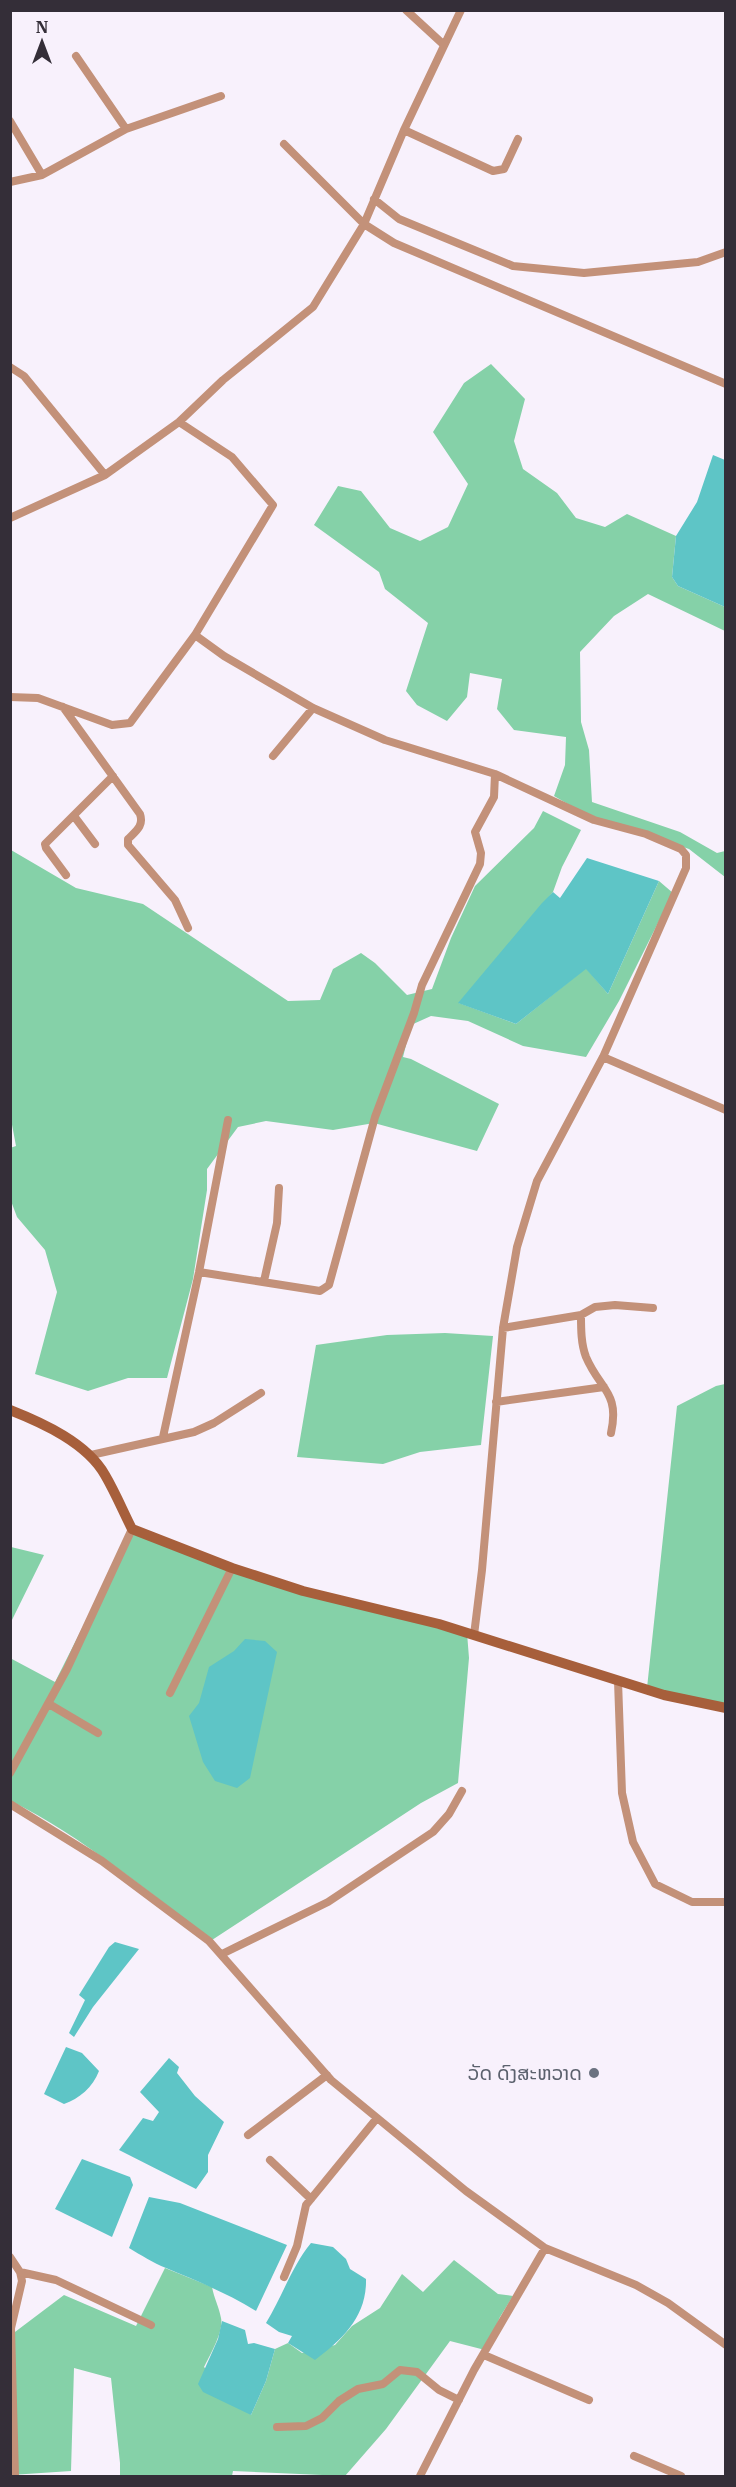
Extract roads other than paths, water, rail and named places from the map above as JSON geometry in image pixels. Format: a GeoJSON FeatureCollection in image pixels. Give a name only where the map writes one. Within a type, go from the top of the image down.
{"type":"FeatureCollection","features":[{"type":"Feature","properties":{"kind":"street"},"geometry":{"type":"LineString","coordinates":[[406,10],[444,45]]}},
{"type":"Feature","properties":{"kind":"street"},"geometry":{"type":"LineString","coordinates":[[10,518],[105,475],[179,422],[223,380],[313,307],[364,224],[404,130],[461,10]]}},
{"type":"Feature","properties":{"kind":"street"},"geometry":{"type":"LineString","coordinates":[[76,56],[126,129]]}},
{"type":"Feature","properties":{"kind":"street"},"geometry":{"type":"LineString","coordinates":[[10,182],[42,175],[126,129],[221,96]]}},
{"type":"Feature","properties":{"kind":"street"},"geometry":{"type":"LineString","coordinates":[[10,121],[42,175]]}},
{"type":"Feature","properties":{"kind":"street"},"geometry":{"type":"LineString","coordinates":[[404,130],[493,171],[504,169],[518,138]]}},
{"type":"Feature","properties":{"kind":"street"},"geometry":{"type":"LineString","coordinates":[[284,144],[364,224],[394,243],[726,384]]}},
{"type":"Feature","properties":{"kind":"street"},"geometry":{"type":"LineString","coordinates":[[374,199],[399,219],[513,266],[584,273],[698,262],[726,252]]}},
{"type":"Feature","properties":{"kind":"street"},"geometry":{"type":"LineString","coordinates":[[10,367],[24,376],[105,475]]}},
{"type":"Feature","properties":{"kind":"street"},"geometry":{"type":"LineString","coordinates":[[10,697],[38,698],[112,725],[130,723],[195,635],[273,505],[232,457],[179,422]]}},
{"type":"Feature","properties":{"kind":"street"},"geometry":{"type":"LineString","coordinates":[[195,635],[224,656],[313,708],[385,740],[495,774],[594,820],[646,834],[681,849],[686,855],[686,868],[603,1057],[537,1181],[517,1248],[503,1328],[474,1635]]}},
{"type":"Feature","properties":{"kind":"street"},"geometry":{"type":"LineString","coordinates":[[63,706],[140,813],[142,821],[140,828],[128,839],[128,844],[175,900],[188,928]]}},
{"type":"Feature","properties":{"kind":"street"},"geometry":{"type":"LineString","coordinates":[[273,756],[313,708]]}},
{"type":"Feature","properties":{"kind":"street"},"geometry":{"type":"LineString","coordinates":[[199,1272],[320,1291],[329,1286],[375,1117],[422,986],[480,864],[481,854],[475,832],[494,797],[495,774]]}},
{"type":"Feature","properties":{"kind":"street"},"geometry":{"type":"LineString","coordinates":[[66,875],[45,844],[113,776]]}},
{"type":"Feature","properties":{"kind":"street"},"geometry":{"type":"LineString","coordinates":[[74,816],[95,844]]}},
{"type":"Feature","properties":{"kind":"street"},"geometry":{"type":"LineString","coordinates":[[603,1057],[726,1110]]}},
{"type":"Feature","properties":{"kind":"street"},"geometry":{"type":"LineString","coordinates":[[163,1437],[199,1272],[228,1120]]}},
{"type":"Feature","properties":{"kind":"street"},"geometry":{"type":"LineString","coordinates":[[264,1281],[277,1223],[279,1188]]}},
{"type":"Feature","properties":{"kind":"street"},"geometry":{"type":"LineString","coordinates":[[503,1328],[581,1315],[595,1307],[653,1308]]}},
{"type":"Feature","properties":{"kind":"street"},"geometry":{"type":"LineString","coordinates":[[581,1315],[583,1347],[587,1359],[614,1403],[615,1416],[611,1433]]}},
{"type":"Feature","properties":{"kind":"street"},"geometry":{"type":"LineString","coordinates":[[496,1402],[604,1387]]}},
{"type":"Feature","properties":{"kind":"street"},"geometry":{"type":"LineString","coordinates":[[91,1455],[163,1437],[194,1432],[214,1423],[261,1393]]}},
{"type":"Feature","properties":{"kind":"street"},"geometry":{"type":"LineString","coordinates":[[10,1410],[57,1433],[91,1455],[105,1475],[132,1529],[232,1568],[303,1591],[380,1608],[664,1695],[726,1708]]}},
{"type":"Feature","properties":{"kind":"street"},"geometry":{"type":"LineString","coordinates":[[10,1773],[49,1704],[132,1529]]}},
{"type":"Feature","properties":{"kind":"street"},"geometry":{"type":"LineString","coordinates":[[170,1693],[232,1568]]}},
{"type":"Feature","properties":{"kind":"street"},"geometry":{"type":"LineString","coordinates":[[618,1681],[622,1793],[633,1842],[655,1884],[692,1902],[726,1902]]}},
{"type":"Feature","properties":{"kind":"street"},"geometry":{"type":"LineString","coordinates":[[49,1704],[98,1733]]}},
{"type":"Feature","properties":{"kind":"street"},"geometry":{"type":"LineString","coordinates":[[222,1954],[328,1902],[433,1832],[449,1814],[462,1791]]}},
{"type":"Feature","properties":{"kind":"street"},"geometry":{"type":"LineString","coordinates":[[10,1804],[102,1861],[209,1941],[327,2075],[466,2191],[545,2248],[636,2285],[668,2303],[726,2345]]}},
{"type":"Feature","properties":{"kind":"street"},"geometry":{"type":"LineString","coordinates":[[248,2135],[327,2075]]}},
{"type":"Feature","properties":{"kind":"street"},"geometry":{"type":"LineString","coordinates":[[284,2277],[297,2246],[306,2205],[377,2118]]}},
{"type":"Feature","properties":{"kind":"street"},"geometry":{"type":"LineString","coordinates":[[270,2160],[311,2199]]}},
{"type":"Feature","properties":{"kind":"street"},"geometry":{"type":"LineString","coordinates":[[420,2476],[502,2318],[545,2248]]}},
{"type":"Feature","properties":{"kind":"street"},"geometry":{"type":"LineString","coordinates":[[10,2258],[20,2272],[20,2294],[11,2328],[15,2476]]}},
{"type":"Feature","properties":{"kind":"street"},"geometry":{"type":"LineString","coordinates":[[20,2272],[56,2280],[151,2325]]}},
{"type":"Feature","properties":{"kind":"street"},"geometry":{"type":"LineString","coordinates":[[484,2355],[589,2400]]}},
{"type":"Feature","properties":{"kind":"street"},"geometry":{"type":"LineString","coordinates":[[277,2427],[306,2426],[322,2418],[339,2401],[358,2389],[383,2384],[400,2370],[417,2372],[438,2390],[459,2400]]}},
{"type":"Feature","properties":{"kind":"street"},"geometry":{"type":"LineString","coordinates":[[634,2456],[681,2476]]}},
{"type":"Feature","properties":{"kind":"water"},"geometry":{"type":"Polygon","coordinates":[[[713,455],[725,460],[725,607],[678,586],[672,577],[676,536],[697,502],[713,455]]]}},
{"type":"Feature","properties":{"kind":"water"},"geometry":{"type":"Polygon","coordinates":[[[587,858],[659,881],[608,994],[586,969],[516,1024],[458,1003],[542,903],[553,892],[560,898],[587,858]]]}},
{"type":"Feature","properties":{"kind":"water"},"geometry":{"type":"Polygon","coordinates":[[[245,1639],[265,1641],[277,1652],[250,1778],[237,1788],[215,1781],[203,1762],[189,1716],[199,1703],[209,1667],[234,1651],[245,1639]]]}},
{"type":"Feature","properties":{"kind":"water"},"geometry":{"type":"Polygon","coordinates":[[[115,1942],[139,1949],[93,2007],[74,2037],[69,2033],[85,2000],[79,1995],[109,1947],[115,1942]]]}},
{"type":"Feature","properties":{"kind":"water"},"geometry":{"type":"Polygon","coordinates":[[[66,2047],[82,2053],[99,2071],[85,2092],[64,2104],[44,2094],[66,2047]]]}},
{"type":"Feature","properties":{"kind":"water"},"geometry":{"type":"Polygon","coordinates":[[[169,2058],[179,2067],[177,2073],[195,2096],[224,2122],[208,2155],[208,2172],[196,2189],[119,2150],[143,2118],[153,2121],[159,2112],[140,2092],[169,2058]]]}},
{"type":"Feature","properties":{"kind":"water"},"geometry":{"type":"Polygon","coordinates":[[[82,2159],[130,2177],[133,2185],[112,2237],[55,2209],[82,2159]]]}},
{"type":"Feature","properties":{"kind":"water"},"geometry":{"type":"Polygon","coordinates":[[[149,2197],[180,2203],[287,2245],[256,2311],[223,2293],[156,2264],[129,2248],[149,2197]]]}},
{"type":"Feature","properties":{"kind":"water"},"geometry":{"type":"Polygon","coordinates":[[[311,2243],[333,2247],[346,2259],[350,2269],[366,2279],[365,2292],[358,2315],[344,2335],[315,2360],[288,2343],[292,2336],[279,2332],[266,2323],[298,2262],[311,2243]]]}},
{"type":"Feature","properties":{"kind":"water"},"geometry":{"type":"Polygon","coordinates":[[[222,2321],[245,2330],[248,2344],[254,2343],[275,2349],[266,2381],[251,2415],[203,2392],[198,2384],[218,2339],[222,2321]]]}},
{"type":"Feature","properties":{"kind":"place","name":"ວັດ ດົງສະຫວາດ"},"geometry":{"type":"Point","coordinates":[594,2073]}}]}
